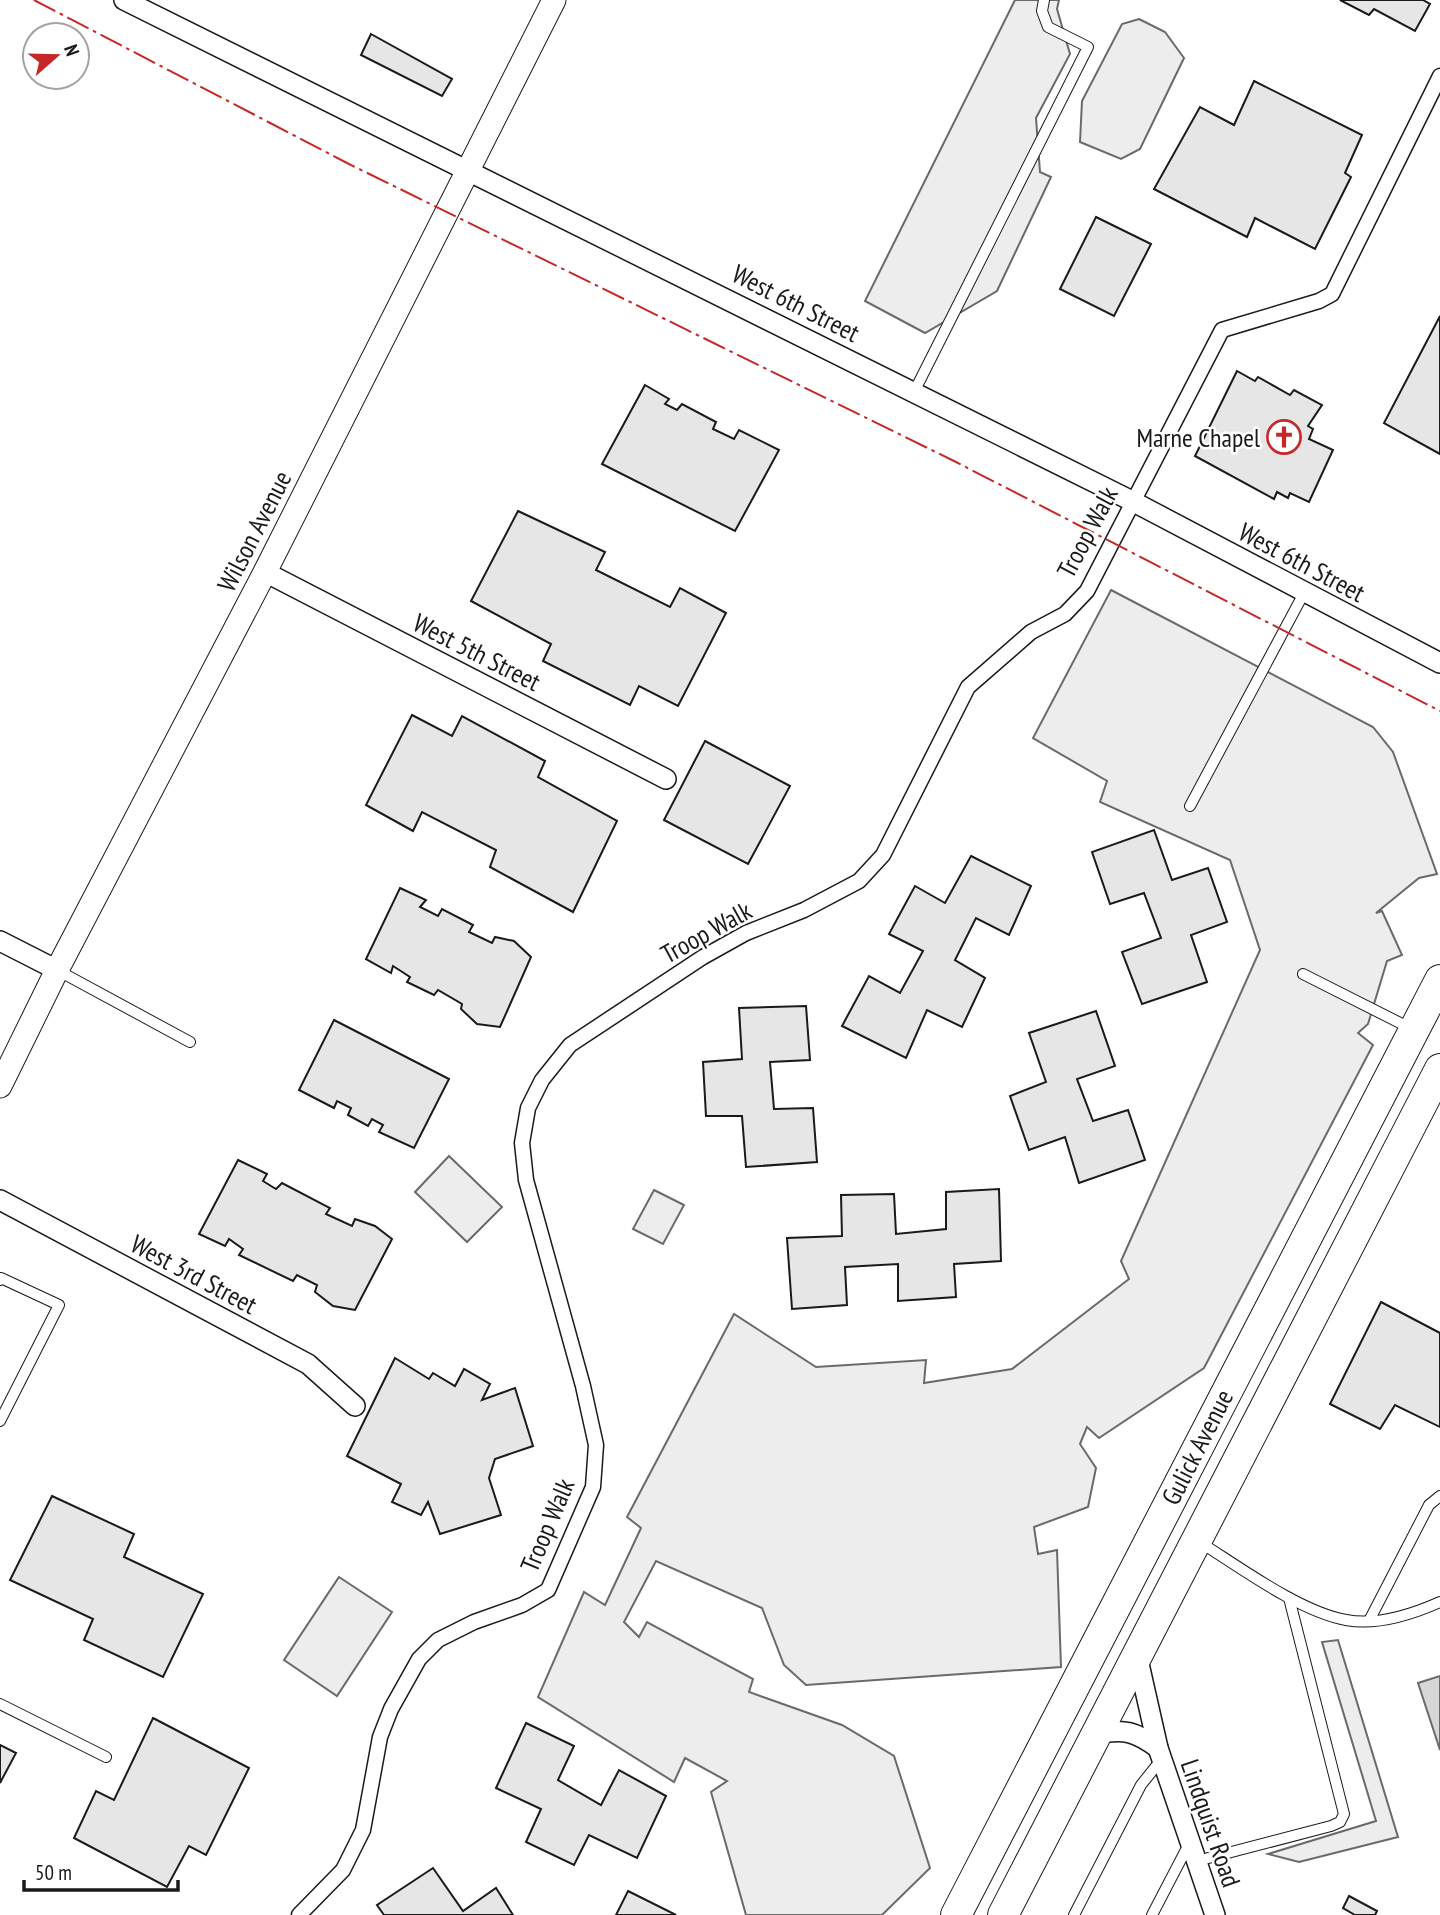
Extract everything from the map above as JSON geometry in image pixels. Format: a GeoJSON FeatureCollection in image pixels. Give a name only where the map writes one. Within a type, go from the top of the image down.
{"type":"FeatureCollection","features":[{"type":"Feature","properties":{"kind":"main road","name":"Gulick Avenue"},"geometry":{"type":"LineString","coordinates":[[956,1915],[1440,980]]}},
{"type":"Feature","properties":{"kind":"main road","name":"Gulick Avenue"},"geometry":{"type":"LineString","coordinates":[[1003,1915],[1440,1069]]}},
{"type":"Feature","properties":{"kind":"street","name":"West 6th Street"},"geometry":{"type":"LineString","coordinates":[[124,0],[470,169],[1132,501],[1440,663]]}},
{"type":"Feature","properties":{"kind":"street","name":"Wilson Avenue"},"geometry":{"type":"LineString","coordinates":[[0,1086],[57,970],[265,572],[554,0]]}},
{"type":"Feature","properties":{"kind":"street","name":"Troop Walk"},"geometry":{"type":"LineString","coordinates":[[299,1915],[343,1870],[363,1830],[380,1737],[391,1709],[419,1659],[438,1640],[474,1622],[522,1605],[548,1590],[593,1487],[596,1445],[583,1386],[526,1180],[522,1143],[528,1108],[542,1080],[570,1045],[703,957],[746,933],[804,910],[859,881],[883,856],[968,687],[1031,632],[1065,614],[1087,591],[1222,330],[1319,301],[1332,294],[1440,76]]}},
{"type":"Feature","properties":{"kind":"street","name":"West 5th Street"},"geometry":{"type":"LineString","coordinates":[[265,572],[666,779]]}},
{"type":"Feature","properties":{"kind":"street"},"geometry":{"type":"LineString","coordinates":[[0,941],[57,970]]}},
{"type":"Feature","properties":{"kind":"street","name":"West 3rd Street"},"geometry":{"type":"LineString","coordinates":[[0,1199],[308,1364],[355,1406]]}},
{"type":"Feature","properties":{"kind":"street","name":"Lindquist Road"},"geometry":{"type":"LineString","coordinates":[[1137,1655],[1160,1754],[1214,1915]]}},
{"type":"Feature","properties":{"kind":"street","name":"Lindquist Road"},"geometry":{"type":"LineString","coordinates":[[1097,1734],[1120,1729],[1137,1733],[1160,1754]]}},
{"type":"Feature","properties":{"kind":"lane"},"geometry":{"type":"LineString","coordinates":[[914,392],[1088,47],[1048,27],[1042,11],[1044,0]]}},
{"type":"Feature","properties":{"kind":"lane"},"geometry":{"type":"LineString","coordinates":[[1190,806],[1304,593]]}},
{"type":"Feature","properties":{"kind":"lane"},"geometry":{"type":"LineString","coordinates":[[57,970],[190,1042]]}},
{"type":"Feature","properties":{"kind":"lane"},"geometry":{"type":"LineString","coordinates":[[1303,974],[1414,1030]]}},
{"type":"Feature","properties":{"kind":"lane"},"geometry":{"type":"LineString","coordinates":[[0,1280],[1,1278],[59,1305],[0,1421]]}},
{"type":"Feature","properties":{"kind":"lane"},"geometry":{"type":"LineString","coordinates":[[1370,1619],[1429,1505],[1440,1496]]}},
{"type":"Feature","properties":{"kind":"lane"},"geometry":{"type":"LineString","coordinates":[[1195,1539],[1289,1598],[1346,1621],[1407,1617],[1440,1602]]}},
{"type":"Feature","properties":{"kind":"lane"},"geometry":{"type":"LineString","coordinates":[[1197,1861],[1331,1826],[1340,1822],[1344,1814],[1289,1598]]}},
{"type":"Feature","properties":{"kind":"lane"},"geometry":{"type":"LineString","coordinates":[[0,1704],[106,1757]]}},
{"type":"Feature","properties":{"kind":"lane"},"geometry":{"type":"LineString","coordinates":[[1074,1915],[1141,1785],[1160,1754]]}},
{"type":"Feature","properties":{"kind":"lane"},"geometry":{"type":"LineString","coordinates":[[1152,1915],[1191,1842]]}},
{"type":"Feature","properties":{"kind":"shaded area"},"geometry":{"type":"Polygon","coordinates":[[[1015,0],[1059,0],[1057,9],[1070,54],[1036,118],[1040,172],[1051,177],[997,291],[925,333],[865,301],[1015,0]]]}},
{"type":"Feature","properties":{"kind":"shaded area"},"geometry":{"type":"Polygon","coordinates":[[[1139,19],[1165,32],[1184,58],[1140,149],[1121,159],[1080,142],[1082,101],[1122,24],[1139,19]]]}},
{"type":"Feature","properties":{"kind":"shaded area"},"geometry":{"type":"Polygon","coordinates":[[[1111,590],[1373,727],[1393,752],[1437,874],[1419,878],[1376,913],[1382,911],[1402,955],[1387,961],[1368,1024],[1358,1033],[1373,1045],[1204,1368],[1099,1438],[1087,1427],[1080,1444],[1096,1468],[1088,1507],[1034,1527],[1038,1554],[1057,1550],[1061,1667],[806,1685],[784,1665],[762,1608],[656,1561],[624,1622],[639,1637],[647,1622],[753,1679],[749,1692],[842,1725],[894,1756],[930,1868],[882,1915],[746,1915],[711,1792],[727,1781],[685,1758],[674,1782],[538,1697],[584,1592],[605,1605],[641,1528],[627,1517],[734,1314],[816,1367],[926,1360],[924,1383],[1012,1369],[1129,1279],[1121,1261],[1260,950],[1230,860],[1100,802],[1107,781],[1033,738],[1111,590]]]}},
{"type":"Feature","properties":{"kind":"shaded area"},"geometry":{"type":"Polygon","coordinates":[[[449,1156],[502,1207],[467,1242],[415,1192],[449,1156]]]}},
{"type":"Feature","properties":{"kind":"shaded area"},"geometry":{"type":"Polygon","coordinates":[[[654,1190],[684,1205],[663,1244],[633,1229],[654,1190]]]}},
{"type":"Feature","properties":{"kind":"shaded area"},"geometry":{"type":"Polygon","coordinates":[[[339,1577],[392,1612],[337,1696],[284,1660],[339,1577]]]}},
{"type":"Feature","properties":{"kind":"shaded area"},"geometry":{"type":"Polygon","coordinates":[[[1338,1640],[1398,1837],[1299,1862],[1268,1854],[1376,1821],[1322,1642],[1338,1640]]]}},
{"type":"Feature","properties":{"kind":"shaded area"},"geometry":{"type":"Polygon","coordinates":[[[1440,1676],[1440,1750],[1418,1683],[1440,1676]]]}},
{"type":"Feature","properties":{"kind":"building"},"geometry":{"type":"Polygon","coordinates":[[[1340,0],[1423,0],[1430,4],[1415,31],[1374,9],[1369,15],[1340,0]]]}},
{"type":"Feature","properties":{"kind":"building"},"geometry":{"type":"Polygon","coordinates":[[[371,34],[452,79],[442,96],[361,55],[371,34]]]}},
{"type":"Feature","properties":{"kind":"building"},"geometry":{"type":"Polygon","coordinates":[[[1254,81],[1362,135],[1345,173],[1351,177],[1315,249],[1255,218],[1247,237],[1154,189],[1200,107],[1234,125],[1254,81]]]}},
{"type":"Feature","properties":{"kind":"building"},"geometry":{"type":"Polygon","coordinates":[[[1096,217],[1151,244],[1114,316],[1060,289],[1096,217]]]}},
{"type":"Feature","properties":{"kind":"building"},"geometry":{"type":"Polygon","coordinates":[[[1440,316],[1440,454],[1384,423],[1440,316]]]}},
{"type":"Feature","properties":{"kind":"building"},"geometry":{"type":"Polygon","coordinates":[[[1237,371],[1255,381],[1258,377],[1290,395],[1294,390],[1322,405],[1308,426],[1313,429],[1309,439],[1333,450],[1309,502],[1290,493],[1288,498],[1277,492],[1274,499],[1195,456],[1237,371]]]}},
{"type":"Feature","properties":{"kind":"building"},"geometry":{"type":"Polygon","coordinates":[[[645,385],[669,399],[665,404],[677,410],[682,404],[716,422],[713,429],[734,439],[739,430],[779,450],[735,531],[602,464],[645,385]]]}},
{"type":"Feature","properties":{"kind":"building"},"geometry":{"type":"Polygon","coordinates":[[[518,511],[605,552],[596,570],[670,607],[680,588],[726,613],[678,706],[639,686],[630,705],[543,661],[551,644],[471,601],[518,511]]]}},
{"type":"Feature","properties":{"kind":"building"},"geometry":{"type":"Polygon","coordinates":[[[412,715],[452,736],[462,716],[545,761],[538,777],[617,821],[573,912],[490,867],[496,850],[422,812],[413,831],[366,805],[412,715]]]}},
{"type":"Feature","properties":{"kind":"building"},"geometry":{"type":"Polygon","coordinates":[[[705,741],[790,786],[748,864],[664,820],[705,741]]]}},
{"type":"Feature","properties":{"kind":"building"},"geometry":{"type":"Polygon","coordinates":[[[1154,830],[1172,880],[1208,868],[1227,922],[1191,935],[1207,982],[1142,1004],[1122,952],[1161,938],[1144,893],[1110,904],[1092,852],[1154,830]]]}},
{"type":"Feature","properties":{"kind":"building"},"geometry":{"type":"Polygon","coordinates":[[[971,856],[1031,886],[1009,935],[976,918],[955,960],[985,978],[962,1027],[927,1010],[906,1058],[842,1026],[869,976],[900,993],[923,951],[889,934],[915,886],[945,903],[971,856]]]}},
{"type":"Feature","properties":{"kind":"building"},"geometry":{"type":"Polygon","coordinates":[[[400,888],[426,900],[420,907],[438,916],[442,909],[473,925],[469,932],[492,943],[495,937],[514,941],[531,957],[500,1027],[477,1024],[461,1009],[462,1004],[438,990],[434,995],[407,982],[410,977],[393,966],[391,973],[366,959],[400,888]]]}},
{"type":"Feature","properties":{"kind":"building"},"geometry":{"type":"Polygon","coordinates":[[[806,1006],[810,1060],[770,1062],[774,1109],[813,1108],[817,1162],[746,1167],[742,1116],[706,1116],[703,1062],[742,1059],[739,1008],[806,1006]]]}},
{"type":"Feature","properties":{"kind":"building"},"geometry":{"type":"Polygon","coordinates":[[[1096,1011],[1115,1066],[1077,1079],[1093,1121],[1128,1110],[1145,1160],[1079,1183],[1065,1137],[1029,1150],[1010,1096],[1046,1082],[1029,1033],[1096,1011]]]}},
{"type":"Feature","properties":{"kind":"building"},"geometry":{"type":"Polygon","coordinates":[[[334,1020],[449,1079],[414,1148],[379,1132],[383,1125],[372,1119],[368,1126],[348,1115],[351,1108],[337,1101],[334,1108],[299,1090],[334,1020]]]}},
{"type":"Feature","properties":{"kind":"building"},"geometry":{"type":"Polygon","coordinates":[[[238,1160],[267,1174],[263,1181],[276,1189],[282,1183],[330,1208],[326,1214],[352,1226],[355,1219],[375,1226],[392,1239],[355,1310],[333,1306],[315,1292],[317,1285],[297,1275],[293,1281],[239,1255],[243,1249],[229,1239],[225,1246],[199,1234],[238,1160]]]}},
{"type":"Feature","properties":{"kind":"building"},"geometry":{"type":"Polygon","coordinates":[[[999,1189],[1001,1261],[954,1264],[956,1297],[898,1301],[898,1264],[845,1267],[847,1305],[792,1309],[787,1238],[842,1236],[841,1195],[894,1194],[896,1234],[946,1229],[946,1192],[999,1189]]]}},
{"type":"Feature","properties":{"kind":"building"},"geometry":{"type":"Polygon","coordinates":[[[1381,1302],[1440,1333],[1440,1427],[1395,1405],[1380,1429],[1330,1404],[1381,1302]]]}},
{"type":"Feature","properties":{"kind":"building"},"geometry":{"type":"Polygon","coordinates":[[[395,1358],[429,1379],[433,1373],[455,1386],[464,1369],[490,1384],[482,1400],[515,1388],[533,1446],[495,1459],[489,1478],[501,1515],[440,1534],[428,1502],[421,1515],[392,1502],[401,1484],[347,1456],[395,1358]]]}},
{"type":"Feature","properties":{"kind":"building"},"geometry":{"type":"Polygon","coordinates":[[[52,1496],[134,1534],[124,1557],[203,1594],[163,1677],[84,1640],[93,1619],[10,1580],[52,1496]]]}},
{"type":"Feature","properties":{"kind":"building"},"geometry":{"type":"Polygon","coordinates":[[[153,1718],[249,1768],[206,1855],[189,1846],[167,1887],[74,1838],[96,1791],[114,1800],[153,1718]]]}},
{"type":"Feature","properties":{"kind":"building"},"geometry":{"type":"Polygon","coordinates":[[[526,1723],[574,1746],[558,1780],[601,1805],[619,1770],[666,1796],[637,1858],[589,1835],[574,1865],[526,1842],[541,1809],[496,1788],[526,1723]]]}},
{"type":"Feature","properties":{"kind":"building"},"geometry":{"type":"Polygon","coordinates":[[[0,1745],[16,1753],[0,1783],[0,1745]]]}},
{"type":"Feature","properties":{"kind":"building"},"geometry":{"type":"Polygon","coordinates":[[[433,1868],[463,1911],[496,1888],[513,1915],[384,1915],[377,1905],[433,1868]]]}},
{"type":"Feature","properties":{"kind":"building"},"geometry":{"type":"Polygon","coordinates":[[[628,1891],[676,1915],[616,1915],[628,1891]]]}},
{"type":"Feature","properties":{"kind":"building"},"geometry":{"type":"Polygon","coordinates":[[[1349,1896],[1377,1911],[1375,1915],[1355,1915],[1343,1908],[1349,1896]]]}},
{"type":"Feature","properties":{"kind":"power"},"geometry":{"type":"LineString","coordinates":[[34,0],[347,163],[954,461],[1440,711]]}},
{"type":"Feature","properties":{"kind":"place","name":"Marne Chapel"},"geometry":{"type":"Point","coordinates":[1284,437]}}]}
